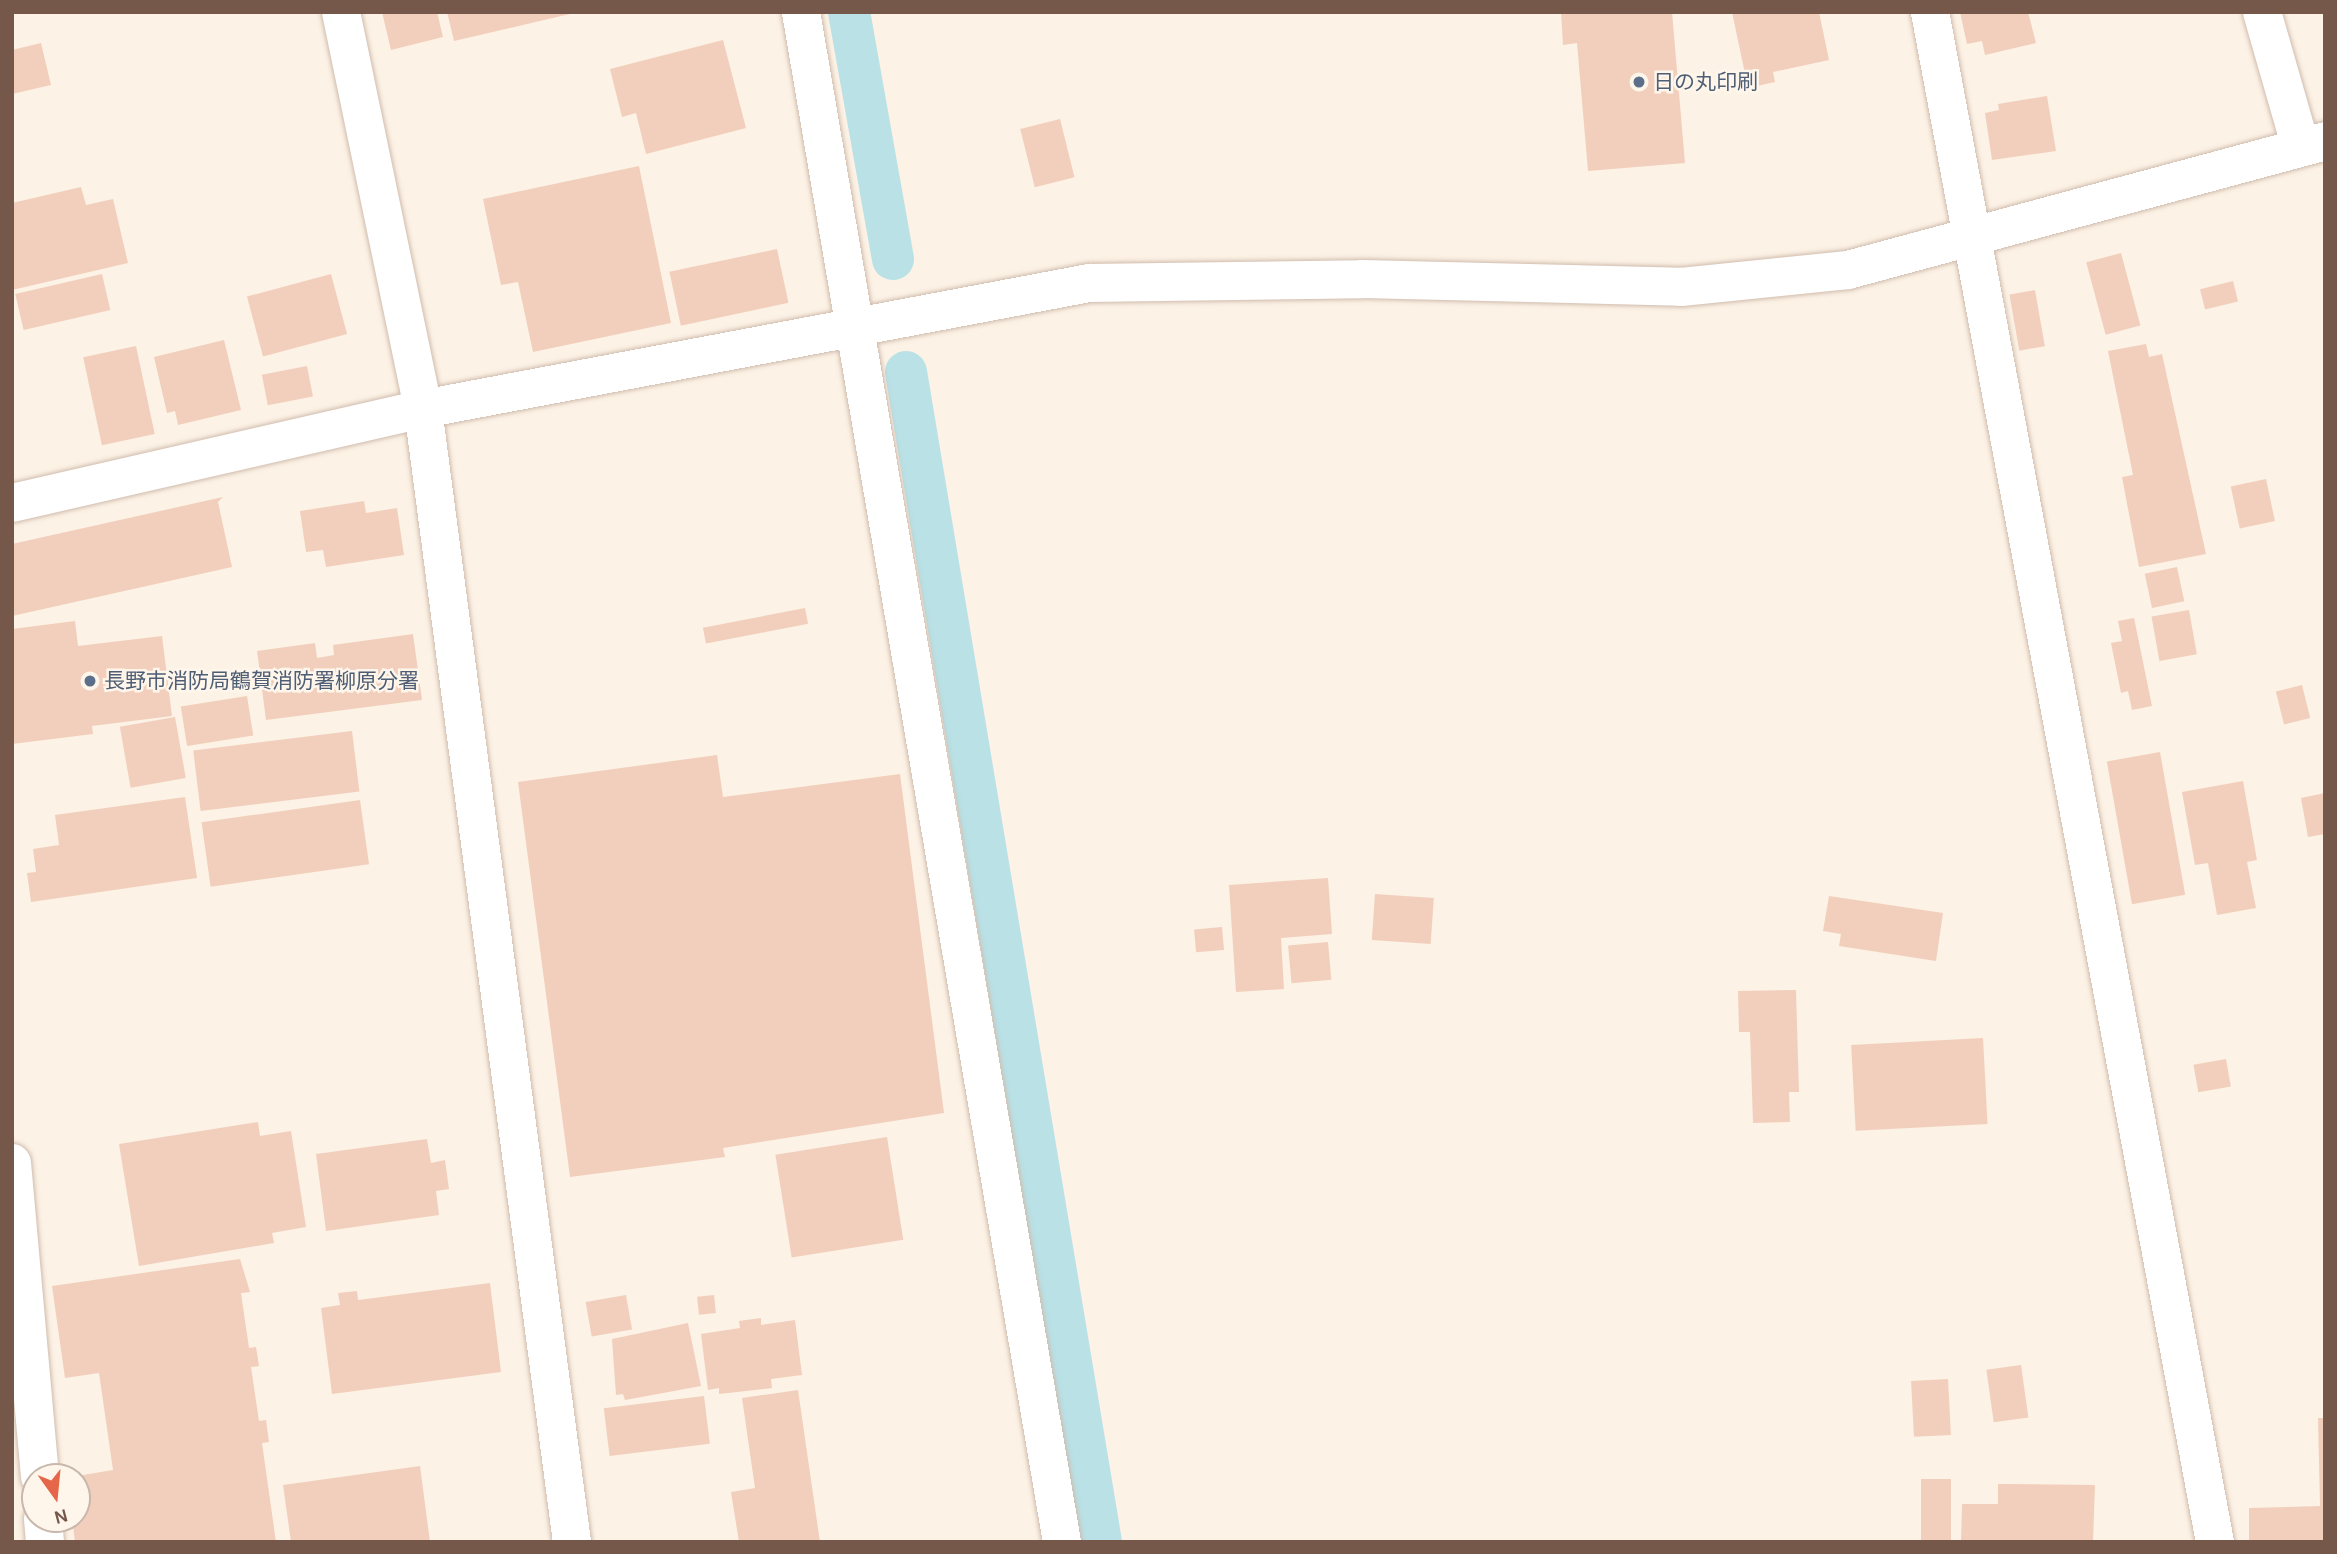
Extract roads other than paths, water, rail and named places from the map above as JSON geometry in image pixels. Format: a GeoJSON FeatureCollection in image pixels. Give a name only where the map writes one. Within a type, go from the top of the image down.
{"type":"FeatureCollection","features":[{"type":"Feature","properties":{"kind":"street"},"geometry":{"type":"LineString","coordinates":[[341,12],[423,409],[572,1542]]}},
{"type":"Feature","properties":{"kind":"street"},"geometry":{"type":"LineString","coordinates":[[801,12],[1062,1542]]}},
{"type":"Feature","properties":{"kind":"street"},"geometry":{"type":"LineString","coordinates":[[1930,12],[2215,1542]]}},
{"type":"Feature","properties":{"kind":"street"},"geometry":{"type":"LineString","coordinates":[[12,503],[423,409],[1089,283],[1362,279],[1681,287],[1848,270],[1972,239],[2313,144],[2262,12]]}},
{"type":"Feature","properties":{"kind":"street"},"geometry":{"type":"LineString","coordinates":[[12,1163],[39,1463]]}},
{"type":"Feature","properties":{"kind":"waterway"},"geometry":{"type":"LineString","coordinates":[[849,12],[893,259]]}},
{"type":"Feature","properties":{"kind":"waterway"},"geometry":{"type":"LineString","coordinates":[[906,372],[1101,1542]]}},
{"type":"Feature","properties":{"kind":"place","name":"日の丸印刷"},"geometry":{"type":"Point","coordinates":[1639,82]}},
{"type":"Feature","properties":{"kind":"place","name":"長野市消防局鶴賀消防署柳原分署"},"geometry":{"type":"Point","coordinates":[90,681]}}]}
